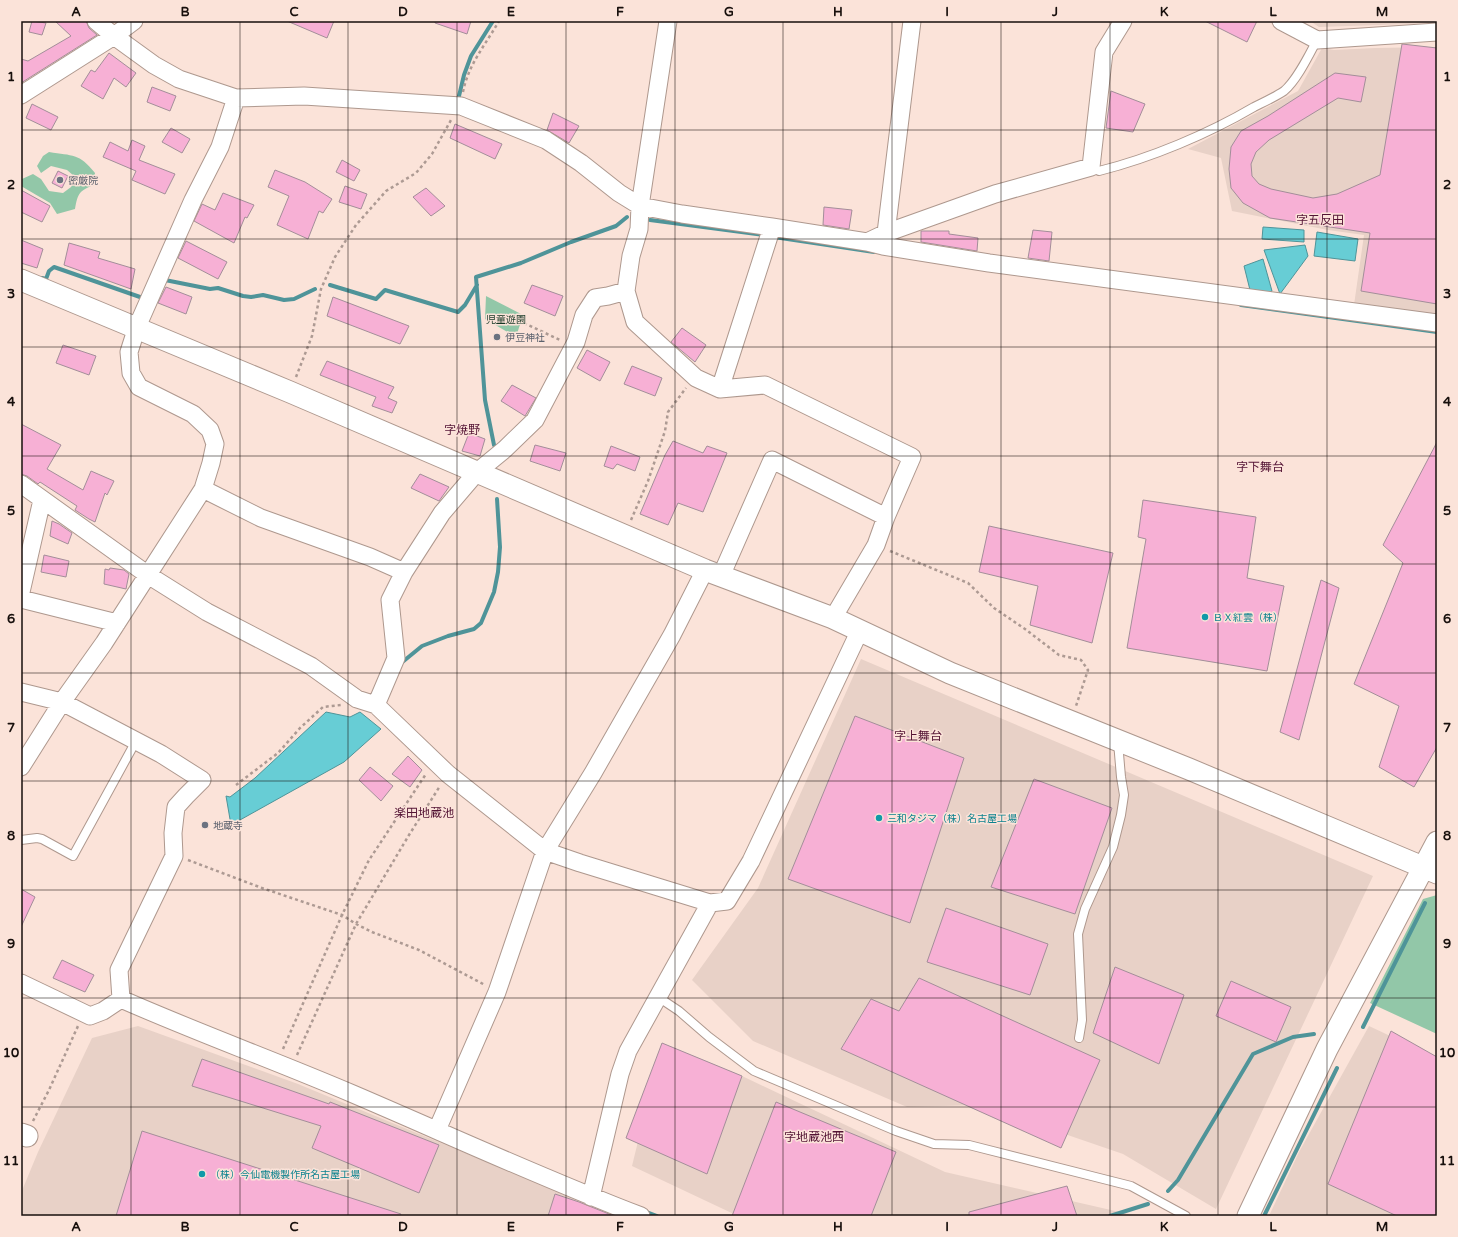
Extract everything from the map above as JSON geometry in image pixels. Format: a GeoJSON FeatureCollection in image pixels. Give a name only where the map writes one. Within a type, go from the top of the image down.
{"type":"FeatureCollection","features":[{"type":"Feature","properties":{"kind":"street"},"geometry":{"type":"LineString","coordinates":[[96,21],[154,65],[179,79],[236,98],[304,96],[460,106],[546,140],[581,163],[619,193],[640,206],[682,214],[770,235],[867,242],[883,246],[997,264],[1437,323]]}},
{"type":"Feature","properties":{"kind":"street"},"geometry":{"type":"LineString","coordinates":[[21,95],[114,36],[134,21]]}},
{"type":"Feature","properties":{"kind":"street"},"geometry":{"type":"LineString","coordinates":[[668,21],[640,206],[639,229],[631,256],[626,291],[635,322],[696,378],[720,389],[765,385],[912,457],[886,517],[876,545],[833,618]]}},
{"type":"Feature","properties":{"kind":"street"},"geometry":{"type":"LineString","coordinates":[[886,233],[912,21]]}},
{"type":"Feature","properties":{"kind":"street"},"geometry":{"type":"LineString","coordinates":[[867,242],[886,233],[995,194],[1091,167],[1104,52],[1123,21]]}},
{"type":"Feature","properties":{"kind":"street"},"geometry":{"type":"LineString","coordinates":[[1281,21],[1317,40],[1437,32]]}},
{"type":"Feature","properties":{"kind":"street"},"geometry":{"type":"LineString","coordinates":[[21,767],[62,702],[117,623],[203,489],[215,444],[210,430],[193,414],[139,387],[131,373],[129,352],[137,327],[193,200],[220,147],[236,98]]}},
{"type":"Feature","properties":{"kind":"street"},"geometry":{"type":"LineString","coordinates":[[720,389],[770,235]]}},
{"type":"Feature","properties":{"kind":"street"},"geometry":{"type":"LineString","coordinates":[[21,280],[137,327],[713,573],[833,618],[950,673],[1431,870]]}},
{"type":"Feature","properties":{"kind":"street"},"geometry":{"type":"LineString","coordinates":[[376,704],[396,658],[390,600],[404,572],[442,513],[477,472],[505,449],[535,420],[574,346],[584,315],[594,298],[626,291]]}},
{"type":"Feature","properties":{"kind":"street"},"geometry":{"type":"LineString","coordinates":[[437,1130],[498,992],[545,851],[668,642],[713,573],[772,460],[886,517]]}},
{"type":"Feature","properties":{"kind":"street"},"geometry":{"type":"LineString","coordinates":[[21,484],[148,575],[207,612],[311,666],[357,699],[376,704],[448,774],[545,851],[710,902],[726,901],[751,861],[860,630]]}},
{"type":"Feature","properties":{"kind":"street"},"geometry":{"type":"LineString","coordinates":[[203,489],[261,518],[370,557],[404,572]]}},
{"type":"Feature","properties":{"kind":"street"},"geometry":{"type":"LineString","coordinates":[[21,592],[42,500]]}},
{"type":"Feature","properties":{"kind":"street"},"geometry":{"type":"LineString","coordinates":[[21,599],[117,623]]}},
{"type":"Feature","properties":{"kind":"street"},"geometry":{"type":"LineString","coordinates":[[21,692],[62,702],[161,754],[202,780],[176,807],[173,833],[174,856],[119,970],[121,999]]}},
{"type":"Feature","properties":{"kind":"street"},"geometry":{"type":"LineString","coordinates":[[1248,1216],[1327,1049],[1431,870],[1437,842]]}},
{"type":"Feature","properties":{"kind":"street"},"geometry":{"type":"LineString","coordinates":[[591,1197],[620,1074],[628,1051],[710,902]]}},
{"type":"Feature","properties":{"kind":"street"},"geometry":{"type":"LineString","coordinates":[[21,983],[90,1016],[103,1011],[121,999]]}},
{"type":"Feature","properties":{"kind":"street"},"geometry":{"type":"LineString","coordinates":[[121,999],[181,1026],[283,1064],[591,1197],[640,1216]]}},
{"type":"Feature","properties":{"kind":"lane"},"geometry":{"type":"LineString","coordinates":[[1091,167],[1099,171],[1116,167],[1168,148],[1230,121],[1284,90],[1298,74],[1317,40]]}},
{"type":"Feature","properties":{"kind":"lane"},"geometry":{"type":"LineString","coordinates":[[21,840],[42,839],[74,856],[136,741]]}},
{"type":"Feature","properties":{"kind":"lane"},"geometry":{"type":"LineString","coordinates":[[1079,1038],[1082,1020],[1078,934],[1085,909],[1113,847],[1121,815],[1124,795],[1118,741]]}},
{"type":"Feature","properties":{"kind":"lane"},"geometry":{"type":"LineString","coordinates":[[658,997],[679,1011],[709,1037],[754,1071],[896,1131],[934,1144],[969,1145],[1131,1186],[1186,1216]]}},
{"type":"Feature","properties":{"kind":"path"},"geometry":{"type":"LineString","coordinates":[[290,392],[312,336],[321,289],[335,257],[356,225],[386,191],[416,173],[432,154],[460,106],[464,85],[475,59],[499,21]]}},
{"type":"Feature","properties":{"kind":"path"},"geometry":{"type":"LineString","coordinates":[[524,323],[574,346]]}},
{"type":"Feature","properties":{"kind":"path"},"geometry":{"type":"LineString","coordinates":[[624,535],[648,481],[665,431],[668,412],[690,383],[696,378]]}},
{"type":"Feature","properties":{"kind":"path"},"geometry":{"type":"LineString","coordinates":[[876,545],[968,583],[994,608],[1059,655],[1082,660],[1088,670],[1071,722]]}},
{"type":"Feature","properties":{"kind":"path"},"geometry":{"type":"LineString","coordinates":[[236,785],[278,753],[300,728],[323,707],[340,706],[357,699]]}},
{"type":"Feature","properties":{"kind":"path"},"geometry":{"type":"LineString","coordinates":[[281,1052],[342,915],[369,860],[435,760]]}},
{"type":"Feature","properties":{"kind":"path"},"geometry":{"type":"LineString","coordinates":[[291,1056],[296,1056],[356,924],[409,835],[448,774]]}},
{"type":"Feature","properties":{"kind":"path"},"geometry":{"type":"LineString","coordinates":[[174,856],[342,915],[372,932],[419,950],[498,992]]}},
{"type":"Feature","properties":{"kind":"path"},"geometry":{"type":"LineString","coordinates":[[24,1135],[49,1090],[77,1027],[83,1020],[90,1016]]}},
{"type":"Feature","properties":{"kind":"shaded area"},"geometry":{"type":"Polygon","coordinates":[[[1310,21],[1437,21],[1437,23],[1319,27],[1310,21]]]}},
{"type":"Feature","properties":{"kind":"shaded area"},"geometry":{"type":"Polygon","coordinates":[[[1437,47],[1437,317],[1354,305],[1364,235],[1328,230],[1232,211],[1221,158],[1188,149],[1298,91],[1322,48],[1334,50],[1437,47]]]}},
{"type":"Feature","properties":{"kind":"shaded area"},"geometry":{"type":"Polygon","coordinates":[[[861,659],[1373,876],[1216,1209],[1123,1154],[980,1105],[907,1107],[753,1041],[692,980],[758,888],[861,659]]]}},
{"type":"Feature","properties":{"kind":"shaded area"},"geometry":{"type":"Polygon","coordinates":[[[138,1026],[298,1084],[618,1216],[21,1216],[21,1193],[38,1152],[92,1038],[138,1026]]]}},
{"type":"Feature","properties":{"kind":"shaded area"},"geometry":{"type":"Polygon","coordinates":[[[1369,1026],[1437,1058],[1437,1216],[1269,1216],[1299,1152],[1369,1026]]]}},
{"type":"Feature","properties":{"kind":"shaded area"},"geometry":{"type":"Polygon","coordinates":[[[662,1043],[742,1076],[945,1172],[1137,1216],[738,1216],[632,1166],[662,1043]]]}},
{"type":"Feature","properties":{"kind":"green space"},"geometry":{"type":"Polygon","coordinates":[[[49,152],[75,156],[84,162],[95,173],[94,185],[80,193],[75,209],[57,214],[50,203],[21,186],[22,179],[33,174],[41,179],[49,191],[63,193],[71,187],[74,176],[67,170],[51,166],[41,173],[37,166],[43,156],[49,152]]]}},
{"type":"Feature","properties":{"kind":"green space","name":"児童遊園"},"geometry":{"type":"Polygon","coordinates":[[[486,296],[523,315],[516,337],[485,319],[486,296]]]}},
{"type":"Feature","properties":{"kind":"green space"},"geometry":{"type":"Polygon","coordinates":[[[1437,895],[1437,1034],[1370,1003],[1423,899],[1437,895]]]}},
{"type":"Feature","properties":{"kind":"water"},"geometry":{"type":"Polygon","coordinates":[[[1263,227],[1304,230],[1304,242],[1262,239],[1263,227]]]}},
{"type":"Feature","properties":{"kind":"water"},"geometry":{"type":"Polygon","coordinates":[[[1317,232],[1358,239],[1355,261],[1314,256],[1317,232]]]}},
{"type":"Feature","properties":{"kind":"water"},"geometry":{"type":"Polygon","coordinates":[[[1305,245],[1308,256],[1280,294],[1264,250],[1305,245]]]}},
{"type":"Feature","properties":{"kind":"water"},"geometry":{"type":"Polygon","coordinates":[[[1263,259],[1272,291],[1252,298],[1244,266],[1263,259]]]}},
{"type":"Feature","properties":{"kind":"water"},"geometry":{"type":"Polygon","coordinates":[[[326,712],[350,717],[360,712],[381,729],[344,762],[231,825],[226,796],[230,797],[255,778],[326,712]]]}},
{"type":"Feature","properties":{"kind":"building"},"geometry":{"type":"Polygon","coordinates":[[[32,21],[46,23],[42,35],[29,32],[32,21]]]}},
{"type":"Feature","properties":{"kind":"building"},"geometry":{"type":"Polygon","coordinates":[[[55,21],[86,21],[89,28],[97,35],[21,83],[21,59],[28,61],[71,36],[55,21]]]}},
{"type":"Feature","properties":{"kind":"building"},"geometry":{"type":"Polygon","coordinates":[[[287,21],[334,21],[327,38],[287,21]]]}},
{"type":"Feature","properties":{"kind":"building"},"geometry":{"type":"Polygon","coordinates":[[[435,21],[471,21],[467,34],[435,23],[435,21]]]}},
{"type":"Feature","properties":{"kind":"building"},"geometry":{"type":"Polygon","coordinates":[[[1205,21],[1257,21],[1247,42],[1205,21]]]}},
{"type":"Feature","properties":{"kind":"building"},"geometry":{"type":"Polygon","coordinates":[[[1402,44],[1437,48],[1437,304],[1361,291],[1370,233],[1270,218],[1243,203],[1231,188],[1229,169],[1231,147],[1241,131],[1268,116],[1335,73],[1366,77],[1361,102],[1338,98],[1269,140],[1256,152],[1251,164],[1252,176],[1259,184],[1271,189],[1313,198],[1337,194],[1380,175],[1402,44]]]}},
{"type":"Feature","properties":{"kind":"building"},"geometry":{"type":"Polygon","coordinates":[[[109,53],[136,73],[126,87],[114,78],[103,99],[81,86],[91,70],[95,72],[109,53]]]}},
{"type":"Feature","properties":{"kind":"building"},"geometry":{"type":"Polygon","coordinates":[[[152,87],[176,96],[170,111],[147,102],[152,87]]]}},
{"type":"Feature","properties":{"kind":"building"},"geometry":{"type":"Polygon","coordinates":[[[1111,91],[1145,104],[1133,132],[1106,128],[1111,91]]]}},
{"type":"Feature","properties":{"kind":"building"},"geometry":{"type":"Polygon","coordinates":[[[32,104],[58,117],[51,130],[26,118],[32,104]]]}},
{"type":"Feature","properties":{"kind":"building"},"geometry":{"type":"Polygon","coordinates":[[[553,113],[579,126],[569,143],[547,130],[553,113]]]}},
{"type":"Feature","properties":{"kind":"building"},"geometry":{"type":"Polygon","coordinates":[[[455,124],[502,144],[495,159],[450,138],[455,124]]]}},
{"type":"Feature","properties":{"kind":"building"},"geometry":{"type":"Polygon","coordinates":[[[171,128],[190,139],[182,153],[162,142],[171,128]]]}},
{"type":"Feature","properties":{"kind":"building"},"geometry":{"type":"Polygon","coordinates":[[[132,140],[145,146],[139,160],[175,174],[165,194],[132,180],[136,171],[103,157],[110,142],[128,151],[132,140]]]}},
{"type":"Feature","properties":{"kind":"building"},"geometry":{"type":"Polygon","coordinates":[[[342,160],[360,170],[354,181],[336,172],[342,160]]]}},
{"type":"Feature","properties":{"kind":"building"},"geometry":{"type":"Polygon","coordinates":[[[275,170],[305,182],[332,199],[323,213],[319,211],[308,239],[277,225],[289,196],[268,187],[275,170]]]}},
{"type":"Feature","properties":{"kind":"building","name":"密厳院"},"geometry":{"type":"Polygon","coordinates":[[[58,171],[68,176],[62,188],[52,183],[58,171]]]}},
{"type":"Feature","properties":{"kind":"building"},"geometry":{"type":"Polygon","coordinates":[[[345,186],[367,194],[361,209],[339,202],[345,186]]]}},
{"type":"Feature","properties":{"kind":"building"},"geometry":{"type":"Polygon","coordinates":[[[426,188],[445,206],[431,216],[413,197],[426,188]]]}},
{"type":"Feature","properties":{"kind":"building"},"geometry":{"type":"Polygon","coordinates":[[[21,190],[50,206],[42,222],[21,212],[21,190]]]}},
{"type":"Feature","properties":{"kind":"building"},"geometry":{"type":"Polygon","coordinates":[[[223,193],[254,205],[247,218],[245,217],[234,243],[194,221],[202,204],[215,210],[223,193]]]}},
{"type":"Feature","properties":{"kind":"building"},"geometry":{"type":"Polygon","coordinates":[[[824,207],[852,210],[849,229],[823,225],[824,207]]]}},
{"type":"Feature","properties":{"kind":"building"},"geometry":{"type":"Polygon","coordinates":[[[1033,230],[1052,232],[1049,261],[1028,258],[1033,230]]]}},
{"type":"Feature","properties":{"kind":"building"},"geometry":{"type":"Polygon","coordinates":[[[921,231],[949,231],[949,234],[978,238],[977,251],[921,242],[921,231]]]}},
{"type":"Feature","properties":{"kind":"building"},"geometry":{"type":"Polygon","coordinates":[[[21,240],[43,249],[37,268],[21,263],[21,240]]]}},
{"type":"Feature","properties":{"kind":"building"},"geometry":{"type":"Polygon","coordinates":[[[186,241],[227,262],[218,279],[178,258],[186,241]]]}},
{"type":"Feature","properties":{"kind":"building"},"geometry":{"type":"Polygon","coordinates":[[[69,243],[100,252],[98,258],[135,269],[131,289],[64,265],[69,243]]]}},
{"type":"Feature","properties":{"kind":"building"},"geometry":{"type":"Polygon","coordinates":[[[532,285],[563,296],[555,316],[524,303],[532,285]]]}},
{"type":"Feature","properties":{"kind":"building"},"geometry":{"type":"Polygon","coordinates":[[[166,287],[192,297],[186,314],[158,303],[166,287]]]}},
{"type":"Feature","properties":{"kind":"building"},"geometry":{"type":"Polygon","coordinates":[[[333,297],[409,326],[400,344],[327,316],[333,297]]]}},
{"type":"Feature","properties":{"kind":"building"},"geometry":{"type":"Polygon","coordinates":[[[682,328],[706,345],[695,362],[671,342],[682,328]]]}},
{"type":"Feature","properties":{"kind":"building"},"geometry":{"type":"Polygon","coordinates":[[[63,345],[96,356],[89,375],[56,363],[63,345]]]}},
{"type":"Feature","properties":{"kind":"building"},"geometry":{"type":"Polygon","coordinates":[[[587,350],[610,362],[600,381],[577,368],[587,350]]]}},
{"type":"Feature","properties":{"kind":"building"},"geometry":{"type":"Polygon","coordinates":[[[327,361],[394,387],[388,398],[397,402],[392,413],[372,406],[376,397],[320,375],[327,361]]]}},
{"type":"Feature","properties":{"kind":"building"},"geometry":{"type":"Polygon","coordinates":[[[632,366],[662,378],[655,396],[624,384],[632,366]]]}},
{"type":"Feature","properties":{"kind":"building"},"geometry":{"type":"Polygon","coordinates":[[[512,385],[536,398],[525,416],[501,401],[512,385]]]}},
{"type":"Feature","properties":{"kind":"building"},"geometry":{"type":"Polygon","coordinates":[[[21,424],[61,445],[47,469],[83,490],[91,471],[114,481],[107,495],[105,493],[95,522],[75,510],[77,506],[40,482],[38,484],[27,476],[21,474],[21,424]]]}},
{"type":"Feature","properties":{"kind":"building"},"geometry":{"type":"Polygon","coordinates":[[[469,433],[485,439],[480,456],[462,451],[469,433]]]}},
{"type":"Feature","properties":{"kind":"building"},"geometry":{"type":"Polygon","coordinates":[[[673,441],[703,453],[707,446],[727,453],[703,512],[678,503],[668,525],[640,514],[665,455],[673,441]]]}},
{"type":"Feature","properties":{"kind":"building"},"geometry":{"type":"Polygon","coordinates":[[[1437,442],[1437,747],[1414,787],[1379,767],[1399,706],[1354,684],[1403,563],[1383,545],[1437,442]]]}},
{"type":"Feature","properties":{"kind":"building"},"geometry":{"type":"Polygon","coordinates":[[[535,445],[566,453],[560,471],[530,461],[535,445]]]}},
{"type":"Feature","properties":{"kind":"building"},"geometry":{"type":"Polygon","coordinates":[[[611,446],[640,457],[635,471],[617,464],[613,469],[604,466],[611,446]]]}},
{"type":"Feature","properties":{"kind":"building"},"geometry":{"type":"Polygon","coordinates":[[[420,474],[449,487],[439,501],[411,488],[420,474]]]}},
{"type":"Feature","properties":{"kind":"building","name":"ＢＸ紅雲（株）"},"geometry":{"type":"Polygon","coordinates":[[[1143,500],[1256,517],[1247,578],[1284,586],[1267,671],[1127,648],[1146,539],[1138,537],[1143,500]]]}},
{"type":"Feature","properties":{"kind":"building"},"geometry":{"type":"Polygon","coordinates":[[[52,521],[72,533],[68,544],[50,536],[52,521]]]}},
{"type":"Feature","properties":{"kind":"building"},"geometry":{"type":"Polygon","coordinates":[[[989,526],[1113,553],[1092,643],[1030,625],[1038,586],[979,572],[989,526]]]}},
{"type":"Feature","properties":{"kind":"building"},"geometry":{"type":"Polygon","coordinates":[[[44,555],[69,561],[66,577],[41,572],[44,555]]]}},
{"type":"Feature","properties":{"kind":"building"},"geometry":{"type":"Polygon","coordinates":[[[110,568],[124,570],[129,574],[126,589],[104,584],[105,569],[109,570],[110,568]]]}},
{"type":"Feature","properties":{"kind":"building"},"geometry":{"type":"Polygon","coordinates":[[[1321,580],[1339,588],[1299,740],[1280,732],[1321,580]]]}},
{"type":"Feature","properties":{"kind":"building","name":"三和タジマ（株）名古屋工場"},"geometry":{"type":"Polygon","coordinates":[[[855,716],[964,758],[910,923],[788,879],[855,716]]]}},
{"type":"Feature","properties":{"kind":"building"},"geometry":{"type":"Polygon","coordinates":[[[408,756],[422,770],[410,787],[392,774],[408,756]]]}},
{"type":"Feature","properties":{"kind":"building"},"geometry":{"type":"Polygon","coordinates":[[[370,767],[393,786],[381,801],[359,780],[370,767]]]}},
{"type":"Feature","properties":{"kind":"building"},"geometry":{"type":"Polygon","coordinates":[[[1034,779],[1112,808],[1075,914],[991,887],[1034,779]]]}},
{"type":"Feature","properties":{"kind":"building"},"geometry":{"type":"Polygon","coordinates":[[[21,889],[35,897],[21,927],[21,889]]]}},
{"type":"Feature","properties":{"kind":"building"},"geometry":{"type":"Polygon","coordinates":[[[946,908],[1048,944],[1030,995],[927,962],[946,908]]]}},
{"type":"Feature","properties":{"kind":"building"},"geometry":{"type":"Polygon","coordinates":[[[62,960],[94,975],[85,992],[53,978],[62,960]]]}},
{"type":"Feature","properties":{"kind":"building"},"geometry":{"type":"Polygon","coordinates":[[[1115,967],[1184,995],[1159,1064],[1093,1033],[1115,967]]]}},
{"type":"Feature","properties":{"kind":"building"},"geometry":{"type":"Polygon","coordinates":[[[919,978],[1100,1060],[1061,1148],[841,1049],[871,999],[899,1011],[919,978]]]}},
{"type":"Feature","properties":{"kind":"building"},"geometry":{"type":"Polygon","coordinates":[[[1231,981],[1291,1007],[1276,1042],[1216,1016],[1231,981]]]}},
{"type":"Feature","properties":{"kind":"building"},"geometry":{"type":"Polygon","coordinates":[[[1391,1031],[1437,1057],[1437,1216],[1397,1216],[1328,1184],[1391,1031]]]}},
{"type":"Feature","properties":{"kind":"building"},"geometry":{"type":"Polygon","coordinates":[[[662,1043],[742,1076],[707,1174],[626,1138],[662,1043]]]}},
{"type":"Feature","properties":{"kind":"building"},"geometry":{"type":"Polygon","coordinates":[[[202,1059],[329,1104],[330,1102],[439,1145],[419,1193],[312,1148],[321,1126],[192,1086],[202,1059]]]}},
{"type":"Feature","properties":{"kind":"building"},"geometry":{"type":"Polygon","coordinates":[[[776,1102],[896,1152],[871,1216],[732,1216],[776,1102]]]}},
{"type":"Feature","properties":{"kind":"building","name":"（株）今仙電機製作所名古屋工場"},"geometry":{"type":"Polygon","coordinates":[[[142,1131],[401,1214],[400,1216],[116,1216],[142,1131]]]}},
{"type":"Feature","properties":{"kind":"building"},"geometry":{"type":"Polygon","coordinates":[[[1067,1186],[1077,1216],[969,1216],[969,1212],[1067,1186]]]}},
{"type":"Feature","properties":{"kind":"building"},"geometry":{"type":"Polygon","coordinates":[[[555,1194],[579,1202],[614,1216],[548,1216],[555,1194]]]}},
{"type":"Feature","properties":{"kind":"waterway"},"geometry":{"type":"LineString","coordinates":[[459,96],[464,75],[471,56],[493,21]]}},
{"type":"Feature","properties":{"kind":"waterway"},"geometry":{"type":"LineString","coordinates":[[494,445],[485,400],[476,277],[521,263],[571,242],[616,226],[627,217]]}},
{"type":"Feature","properties":{"kind":"waterway"},"geometry":{"type":"LineString","coordinates":[[650,220],[765,235]]}},
{"type":"Feature","properties":{"kind":"waterway"},"geometry":{"type":"LineString","coordinates":[[774,237],[874,252]]}},
{"type":"Feature","properties":{"kind":"waterway"},"geometry":{"type":"LineString","coordinates":[[42,278],[46,279],[49,271],[54,267],[140,297],[145,297]]}},
{"type":"Feature","properties":{"kind":"waterway"},"geometry":{"type":"LineString","coordinates":[[165,280],[210,289],[218,288],[243,296],[251,297],[263,295],[284,300],[294,299],[315,289]]}},
{"type":"Feature","properties":{"kind":"waterway"},"geometry":{"type":"LineString","coordinates":[[330,285],[376,299],[385,290],[458,312],[465,305],[477,285]]}},
{"type":"Feature","properties":{"kind":"waterway"},"geometry":{"type":"LineString","coordinates":[[1241,305],[1437,332]]}},
{"type":"Feature","properties":{"kind":"waterway"},"geometry":{"type":"LineString","coordinates":[[400,664],[422,646],[448,636],[474,629],[481,623],[494,592],[498,572],[500,547],[497,499]]}},
{"type":"Feature","properties":{"kind":"waterway"},"geometry":{"type":"LineString","coordinates":[[1363,1027],[1425,903]]}},
{"type":"Feature","properties":{"kind":"waterway"},"geometry":{"type":"LineString","coordinates":[[1168,1191],[1178,1180],[1253,1054],[1293,1037],[1314,1034]]}},
{"type":"Feature","properties":{"kind":"waterway"},"geometry":{"type":"LineString","coordinates":[[1264,1216],[1337,1068]]}},
{"type":"Feature","properties":{"kind":"waterway"},"geometry":{"type":"LineString","coordinates":[[1110,1216],[1148,1204]]}},
{"type":"Feature","properties":{"kind":"waterway"},"geometry":{"type":"LineString","coordinates":[[644,1211],[657,1216]]}},
{"type":"Feature","properties":{"kind":"place","name":"密厳院"},"geometry":{"type":"Point","coordinates":[60,180]}},
{"type":"Feature","properties":{"kind":"place","name":"伊豆神社"},"geometry":{"type":"Point","coordinates":[497,337]}},
{"type":"Feature","properties":{"kind":"place","name":"ＢＸ紅雲（株）"},"geometry":{"type":"Point","coordinates":[1205,617]}},
{"type":"Feature","properties":{"kind":"place","name":"三和タジマ（株）名古屋工場"},"geometry":{"type":"Point","coordinates":[879,818]}},
{"type":"Feature","properties":{"kind":"place","name":"地蔵寺"},"geometry":{"type":"Point","coordinates":[205,825]}},
{"type":"Feature","properties":{"kind":"place","name":"（株）今仙電機製作所名古屋工場"},"geometry":{"type":"Point","coordinates":[202,1174]}},
{"type":"Feature","properties":{"kind":"district","name":"字五反田"},"geometry":{"type":"Point","coordinates":[1320,220]}},
{"type":"Feature","properties":{"kind":"district","name":"字焼野"},"geometry":{"type":"Point","coordinates":[462,430]}},
{"type":"Feature","properties":{"kind":"district","name":"字下舞台"},"geometry":{"type":"Point","coordinates":[1260,467]}},
{"type":"Feature","properties":{"kind":"district","name":"字上舞台"},"geometry":{"type":"Point","coordinates":[918,736]}},
{"type":"Feature","properties":{"kind":"district","name":"楽田地蔵池"},"geometry":{"type":"Point","coordinates":[424,813]}},
{"type":"Feature","properties":{"kind":"district","name":"字地蔵池西"},"geometry":{"type":"Point","coordinates":[814,1137]}}]}
